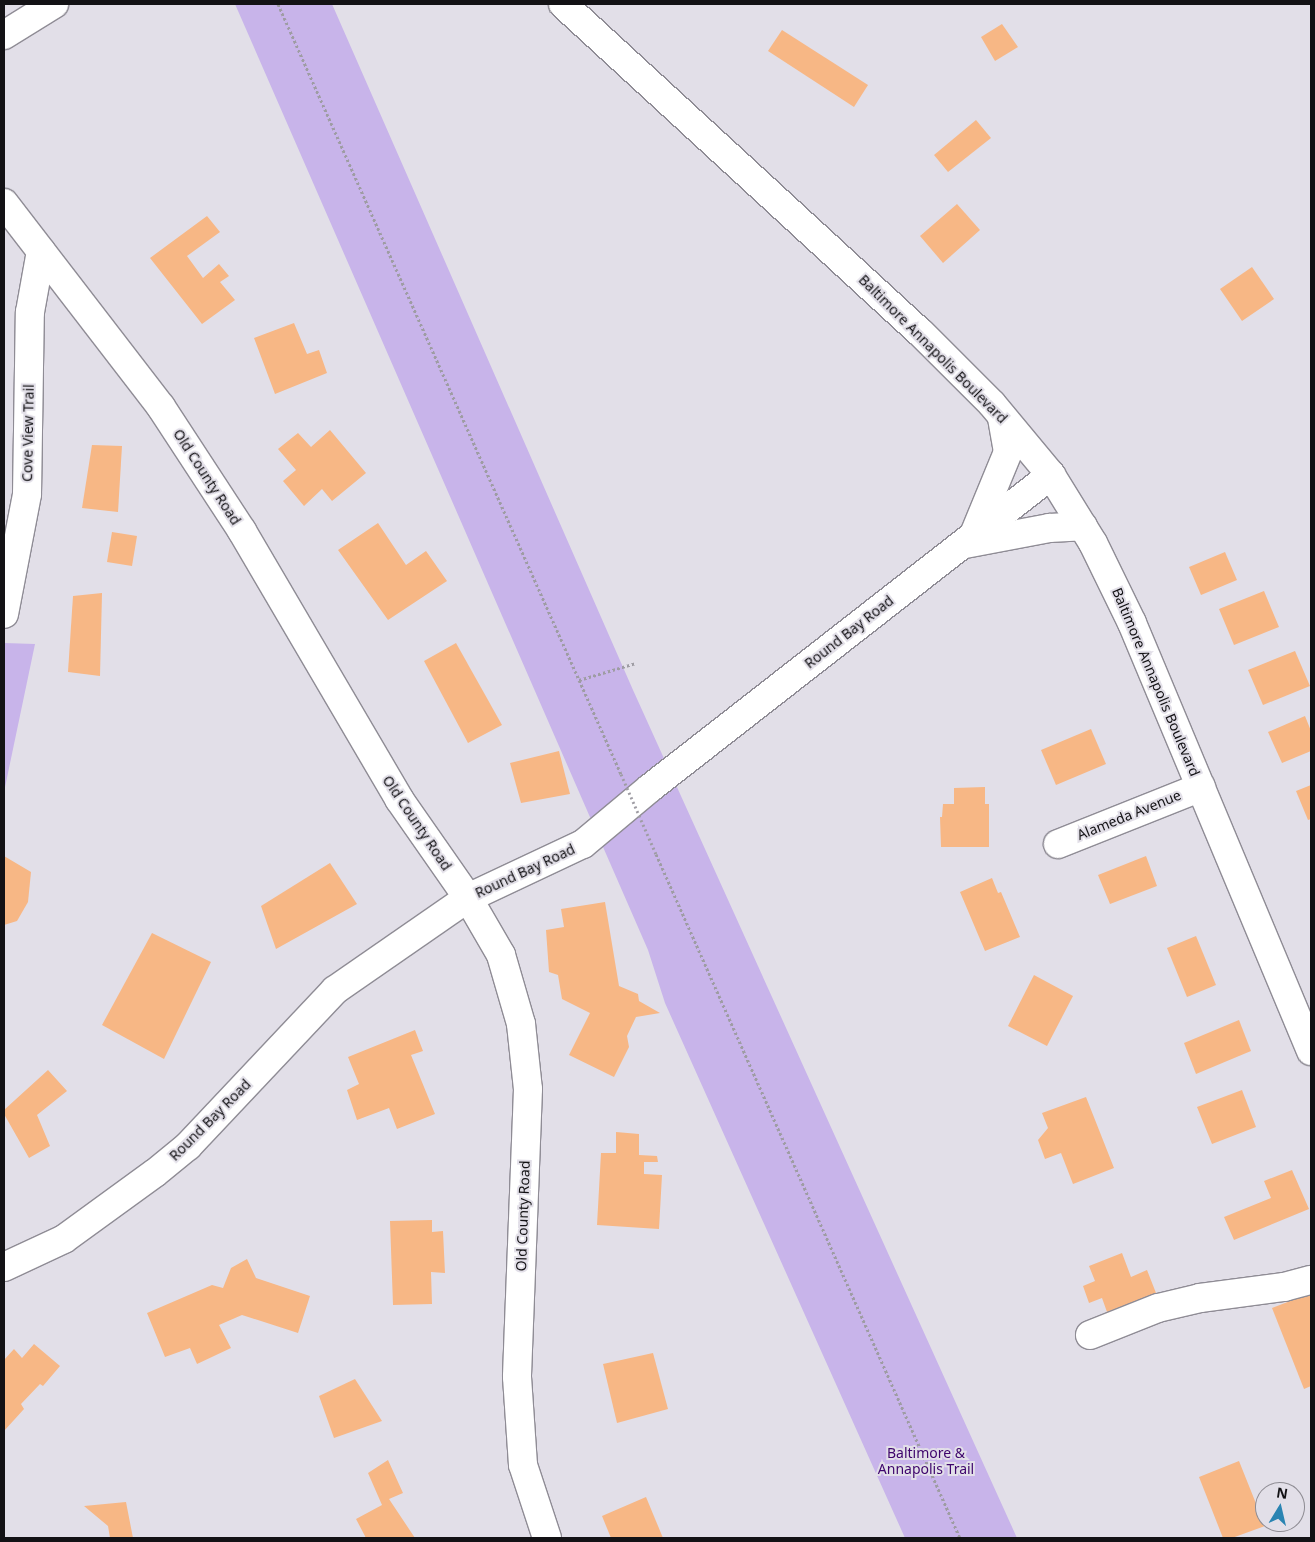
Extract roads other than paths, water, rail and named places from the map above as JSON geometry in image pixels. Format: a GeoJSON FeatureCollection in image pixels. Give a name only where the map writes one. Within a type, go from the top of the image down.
{"type":"FeatureCollection","features":[{"type":"Feature","properties":{"kind":"street"},"geometry":{"type":"LineString","coordinates":[[4,35],[54,4]]}},
{"type":"Feature","properties":{"kind":"street","name":"Baltimore Annapolis Boulevard"},"geometry":{"type":"LineString","coordinates":[[563,4],[914,327],[1002,415],[1051,475],[1083,526],[1132,623],[1311,1052]]}},
{"type":"Feature","properties":{"kind":"street","name":"Old County Road"},"geometry":{"type":"LineString","coordinates":[[4,203],[161,407],[242,531],[398,799],[468,898],[501,955],[521,1024],[528,1089],[517,1377],[523,1465],[547,1538]]}},
{"type":"Feature","properties":{"kind":"street","name":"Cove View Trail"},"geometry":{"type":"LineString","coordinates":[[4,614],[27,494],[30,312],[41,251]]}},
{"type":"Feature","properties":{"kind":"street"},"geometry":{"type":"LineString","coordinates":[[967,540],[1008,452],[1002,415]]}},
{"type":"Feature","properties":{"kind":"street","name":"Round Bay Road"},"geometry":{"type":"LineString","coordinates":[[4,1267],[64,1239],[155,1174],[188,1146],[335,990],[468,898],[582,844],[650,788],[1051,475]]}},
{"type":"Feature","properties":{"kind":"street"},"geometry":{"type":"LineString","coordinates":[[967,540],[1050,528],[1083,526]]}},
{"type":"Feature","properties":{"kind":"street","name":"Alameda Avenue"},"geometry":{"type":"LineString","coordinates":[[1058,844],[1201,787]]}},
{"type":"Feature","properties":{"kind":"street"},"geometry":{"type":"LineString","coordinates":[[1090,1335],[1158,1308],[1200,1298],[1284,1287],[1311,1280]]}},
{"type":"Feature","properties":{"kind":"park label","name":"Baltimore & Annapolis Trail"},"geometry":{"type":"Point","coordinates":[926,1462]}}]}
